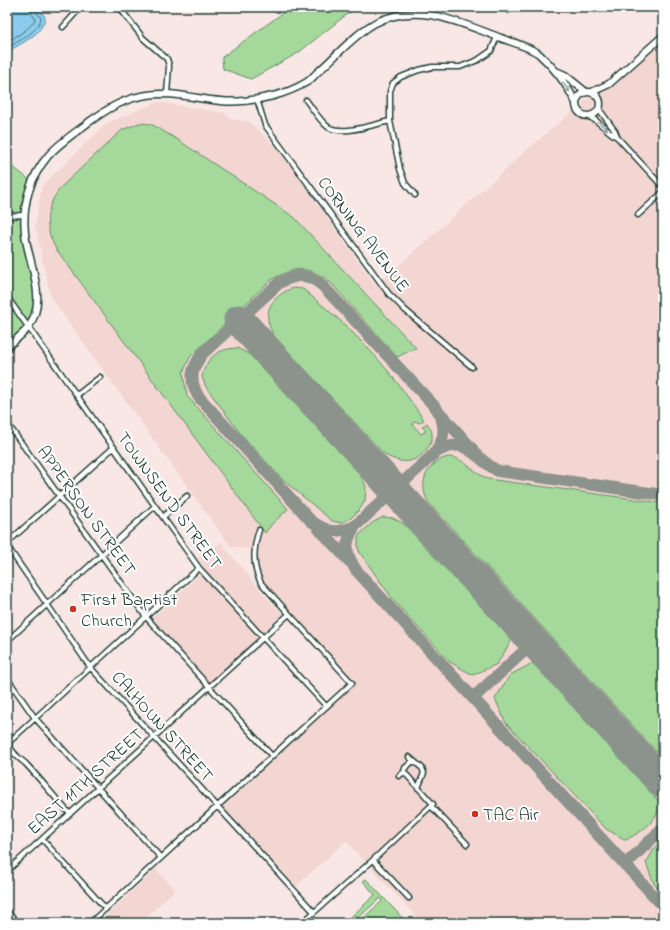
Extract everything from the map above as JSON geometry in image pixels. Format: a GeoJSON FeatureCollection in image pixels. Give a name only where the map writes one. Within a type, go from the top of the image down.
{"type":"FeatureCollection","features":[{"type":"Feature","properties":{"kind":"main road"},"geometry":{"type":"LineString","coordinates":[[7,347],[28,327],[34,315],[37,294],[26,244],[24,215],[32,182],[40,167],[57,146],[100,114],[123,101],[149,94],[167,94],[230,102],[257,100],[288,91],[308,81],[364,30],[390,17],[416,13],[442,16],[537,52],[556,71],[576,103],[577,110],[582,115],[589,117],[595,114],[599,109],[600,100],[618,76]]}},
{"type":"Feature","properties":{"kind":"main road"},"geometry":{"type":"LineString","coordinates":[[576,103],[578,97],[604,88],[663,36]]}},
{"type":"Feature","properties":{"kind":"main road"},"geometry":{"type":"LineString","coordinates":[[556,71],[565,75],[589,92],[597,95],[600,100]]}},
{"type":"Feature","properties":{"kind":"street"},"geometry":{"type":"LineString","coordinates":[[63,27],[81,7]]}},
{"type":"Feature","properties":{"kind":"street"},"geometry":{"type":"LineString","coordinates":[[119,7],[143,38],[167,59],[169,66],[167,94]]}},
{"type":"Feature","properties":{"kind":"street"},"geometry":{"type":"LineString","coordinates":[[416,195],[405,183],[401,173],[390,120],[390,91],[393,83],[398,79],[428,68],[457,67],[471,63],[484,57],[491,51],[497,37]]}},
{"type":"Feature","properties":{"kind":"street","name":"CORNING AVENUE"},"geometry":{"type":"LineString","coordinates":[[257,100],[265,124],[380,284],[405,310],[472,367]]}},
{"type":"Feature","properties":{"kind":"street"},"geometry":{"type":"LineString","coordinates":[[306,100],[322,121],[333,129],[344,130],[390,120]]}},
{"type":"Feature","properties":{"kind":"street"},"geometry":{"type":"LineString","coordinates":[[599,109],[615,131],[617,137]]}},
{"type":"Feature","properties":{"kind":"street"},"geometry":{"type":"LineString","coordinates":[[589,117],[596,120],[617,137],[663,187]]}},
{"type":"Feature","properties":{"kind":"street"},"geometry":{"type":"LineString","coordinates":[[638,215],[663,192]]}},
{"type":"Feature","properties":{"kind":"street"},"geometry":{"type":"LineString","coordinates":[[7,216],[24,215]]}},
{"type":"Feature","properties":{"kind":"street","name":"TOWNSEND STREET"},"geometry":{"type":"LineString","coordinates":[[7,297],[199,568],[326,706]]}},
{"type":"Feature","properties":{"kind":"street"},"geometry":{"type":"LineString","coordinates":[[77,395],[100,377]]}},
{"type":"Feature","properties":{"kind":"street","name":"APPERSON STREET"},"geometry":{"type":"LineString","coordinates":[[7,423],[146,617],[272,756]]}},
{"type":"Feature","properties":{"kind":"street"},"geometry":{"type":"LineString","coordinates":[[7,543],[114,447]]}},
{"type":"Feature","properties":{"kind":"street"},"geometry":{"type":"LineString","coordinates":[[163,517],[187,496]]}},
{"type":"Feature","properties":{"kind":"street"},"geometry":{"type":"LineString","coordinates":[[7,641],[155,506]]}},
{"type":"Feature","properties":{"kind":"street"},"geometry":{"type":"LineString","coordinates":[[90,923],[352,683],[261,583],[256,573],[254,553],[259,530]]}},
{"type":"Feature","properties":{"kind":"street","name":"CALHOUN STREET"},"geometry":{"type":"LineString","coordinates":[[7,546],[90,667],[314,912]]}},
{"type":"Feature","properties":{"kind":"street"},"geometry":{"type":"LineString","coordinates":[[70,814],[26,764],[14,753],[9,745],[9,741],[199,568]]}},
{"type":"Feature","properties":{"kind":"street","name":"EAST 11TH STREET"},"geometry":{"type":"LineString","coordinates":[[7,871],[288,614]]}},
{"type":"Feature","properties":{"kind":"street"},"geometry":{"type":"LineString","coordinates":[[7,678],[35,718],[161,858]]}},
{"type":"Feature","properties":{"kind":"street"},"geometry":{"type":"LineString","coordinates":[[409,757],[422,768],[424,773],[418,788]]}},
{"type":"Feature","properties":{"kind":"street"},"geometry":{"type":"LineString","coordinates":[[399,776],[413,761]]}},
{"type":"Feature","properties":{"kind":"street"},"geometry":{"type":"LineString","coordinates":[[404,772],[433,804],[431,806],[466,844]]}},
{"type":"Feature","properties":{"kind":"street"},"geometry":{"type":"LineString","coordinates":[[302,923],[431,806]]}},
{"type":"Feature","properties":{"kind":"street"},"geometry":{"type":"LineString","coordinates":[[42,839],[106,908]]}},
{"type":"Feature","properties":{"kind":"street"},"geometry":{"type":"LineString","coordinates":[[372,860],[409,898]]}},
{"type":"Feature","properties":{"kind":"street"},"geometry":{"type":"LineString","coordinates":[[7,912],[18,923]]}},
{"type":"Feature","properties":{"kind":"shaded area"},"geometry":{"type":"Polygon","coordinates":[[[663,36],[663,923],[422,923],[346,841],[296,886],[221,805],[356,684],[290,615],[262,580],[253,549],[231,547],[51,298],[35,226],[42,186],[107,123],[158,102],[225,113],[230,119],[249,122],[279,150],[376,286],[536,142],[663,36]]]}},
{"type":"Feature","properties":{"kind":"shaded area"},"geometry":{"type":"Polygon","coordinates":[[[221,543],[264,595],[283,614],[209,683],[151,619],[205,570],[198,557],[221,543]]]}},
{"type":"Feature","properties":{"kind":"shaded area"},"geometry":{"type":"Polygon","coordinates":[[[156,869],[175,890],[139,923],[132,923],[128,919],[124,923],[98,923],[156,869]]]}},
{"type":"Feature","properties":{"kind":"green space"},"geometry":{"type":"Polygon","coordinates":[[[291,7],[356,7],[298,53],[251,79],[223,69],[222,57],[291,7]]]}},
{"type":"Feature","properties":{"kind":"green space"},"geometry":{"type":"Polygon","coordinates":[[[494,7],[516,7],[509,14],[494,7]]]}},
{"type":"Feature","properties":{"kind":"green space"},"geometry":{"type":"Polygon","coordinates":[[[139,123],[151,124],[178,140],[294,217],[416,348],[397,357],[329,281],[313,272],[300,269],[287,272],[271,280],[190,357],[183,373],[187,396],[288,509],[271,525],[265,533],[56,249],[49,232],[49,209],[52,201],[62,186],[122,130],[139,123]]]}},
{"type":"Feature","properties":{"kind":"green space"},"geometry":{"type":"Polygon","coordinates":[[[7,162],[32,182],[24,215],[37,294],[28,327],[7,346],[7,162]]]}},
{"type":"Feature","properties":{"kind":"green space"},"geometry":{"type":"Polygon","coordinates":[[[293,288],[303,289],[342,322],[382,364],[424,420],[419,423],[415,421],[412,424],[421,434],[426,431],[422,427],[427,423],[432,433],[432,440],[427,449],[417,458],[402,461],[385,455],[274,336],[268,320],[270,306],[277,298],[293,288]]]}},
{"type":"Feature","properties":{"kind":"green space"},"geometry":{"type":"Polygon","coordinates":[[[237,348],[249,354],[360,474],[366,486],[365,501],[360,509],[351,518],[342,523],[332,521],[282,479],[240,433],[206,387],[202,377],[206,365],[218,353],[224,350],[237,348]]]}},
{"type":"Feature","properties":{"kind":"green space"},"geometry":{"type":"Polygon","coordinates":[[[447,457],[458,459],[488,479],[663,503],[663,759],[428,502],[424,488],[426,475],[434,464],[447,457]]]}},
{"type":"Feature","properties":{"kind":"green space"},"geometry":{"type":"Polygon","coordinates":[[[383,517],[393,518],[404,524],[512,640],[497,664],[473,675],[450,662],[394,601],[358,548],[358,536],[372,523],[383,517]]]}},
{"type":"Feature","properties":{"kind":"green space"},"geometry":{"type":"Polygon","coordinates":[[[533,663],[662,805],[647,826],[626,840],[606,829],[506,723],[495,699],[510,675],[533,663]]]}},
{"type":"Feature","properties":{"kind":"green space"},"geometry":{"type":"Polygon","coordinates":[[[663,839],[663,893],[654,884],[646,863],[656,846],[663,839]]]}},
{"type":"Feature","properties":{"kind":"green space"},"geometry":{"type":"Polygon","coordinates":[[[366,879],[407,923],[358,923],[382,901],[380,898],[353,923],[351,923],[358,917],[356,915],[344,923],[375,895],[363,881],[366,879]]]}},
{"type":"Feature","properties":{"kind":"water"},"geometry":{"type":"Polygon","coordinates":[[[7,7],[38,7],[45,17],[44,23],[36,33],[7,52],[7,7]]]}},
{"type":"Feature","properties":{"kind":"taxiway"},"geometry":{"type":"LineString","coordinates":[[355,526],[332,531],[311,521],[198,396],[193,385],[192,375],[195,365],[202,354],[279,283],[296,276],[306,276],[311,278],[322,285],[437,409],[444,431],[439,446],[435,452]]}},
{"type":"Feature","properties":{"kind":"taxiway"},"geometry":{"type":"LineString","coordinates":[[442,415],[473,450]]}},
{"type":"Feature","properties":{"kind":"taxiway"},"geometry":{"type":"LineString","coordinates":[[663,495],[498,471],[462,446],[446,447],[435,453],[355,526],[351,532],[347,548],[352,564],[356,570],[663,906]]}},
{"type":"Feature","properties":{"kind":"taxiway"},"geometry":{"type":"LineString","coordinates":[[318,528],[349,561]]}},
{"type":"Feature","properties":{"kind":"taxiway"},"geometry":{"type":"LineString","coordinates":[[473,698],[534,642]]}},
{"type":"Feature","properties":{"kind":"taxiway"},"geometry":{"type":"LineString","coordinates":[[625,865],[663,828]]}},
{"type":"Feature","properties":{"kind":"runway"},"geometry":{"type":"LineString","coordinates":[[239,320],[663,783]]}},
{"type":"Feature","properties":{"kind":"place","name":"First Baptist Church"},"geometry":{"type":"Point","coordinates":[73,609]}},
{"type":"Feature","properties":{"kind":"place","name":"TAC Air"},"geometry":{"type":"Point","coordinates":[475,814]}}]}
